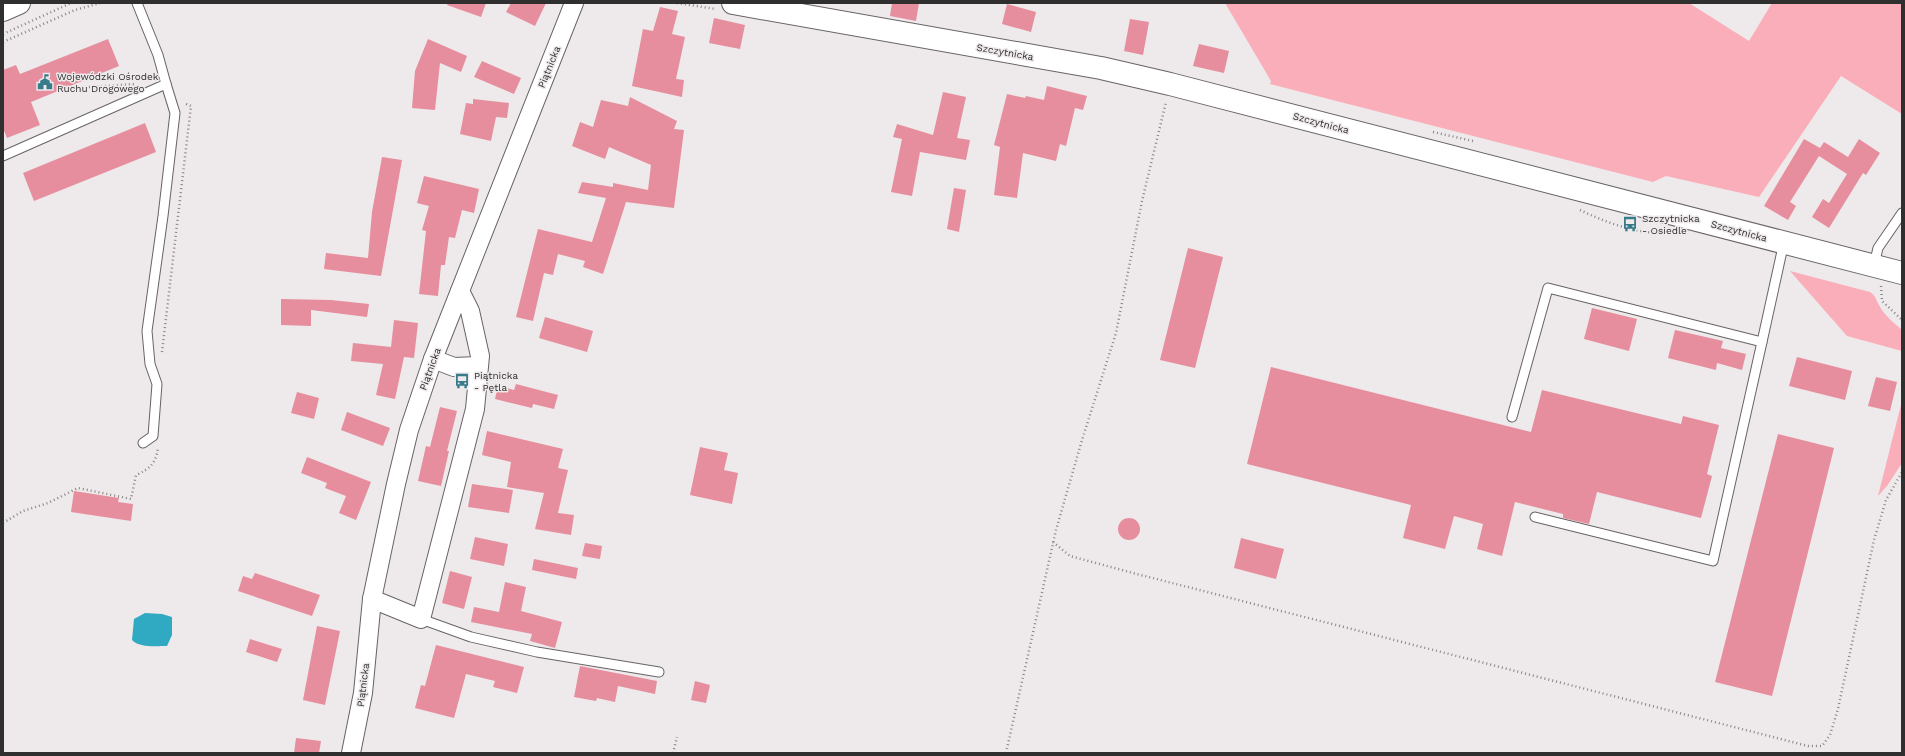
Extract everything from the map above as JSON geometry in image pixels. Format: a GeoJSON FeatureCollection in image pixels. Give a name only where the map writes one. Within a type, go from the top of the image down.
{"type":"FeatureCollection","features":[{"type":"Feature","properties":{"kind":"street"},"geometry":{"type":"LineString","coordinates":[[3,10],[19,3]]}},
{"type":"Feature","properties":{"kind":"street","name":"Piątnicka"},"geometry":{"type":"LineString","coordinates":[[351,753],[363,693],[372,599],[409,430],[433,359],[574,3]]}},
{"type":"Feature","properties":{"kind":"street","name":"Szczytnicka"},"geometry":{"type":"LineString","coordinates":[[733,3],[1101,68],[1170,84],[1784,242],[1877,276],[1902,273]]}},
{"type":"Feature","properties":{"kind":"street"},"geometry":{"type":"LineString","coordinates":[[372,599],[421,619],[475,408],[480,356],[470,311],[460,291]]}},
{"type":"Feature","properties":{"kind":"street"},"geometry":{"type":"LineString","coordinates":[[433,359],[454,367],[478,366]]}},
{"type":"Feature","properties":{"kind":"lane"},"geometry":{"type":"LineString","coordinates":[[136,3],[158,55],[175,113],[163,216],[147,331],[150,364],[157,384],[153,436],[143,443]]}},
{"type":"Feature","properties":{"kind":"lane"},"geometry":{"type":"LineString","coordinates":[[3,156],[166,84]]}},
{"type":"Feature","properties":{"kind":"lane"},"geometry":{"type":"LineString","coordinates":[[1877,276],[1878,248],[1902,213]]}},
{"type":"Feature","properties":{"kind":"lane"},"geometry":{"type":"LineString","coordinates":[[1535,517],[1713,561],[1784,242]]}},
{"type":"Feature","properties":{"kind":"lane"},"geometry":{"type":"LineString","coordinates":[[1512,417],[1548,288],[1762,342]]}},
{"type":"Feature","properties":{"kind":"lane"},"geometry":{"type":"LineString","coordinates":[[421,619],[471,637],[536,652],[659,672]]}},
{"type":"Feature","properties":{"kind":"path"},"geometry":{"type":"LineString","coordinates":[[3,34],[71,3]]}},
{"type":"Feature","properties":{"kind":"path"},"geometry":{"type":"LineString","coordinates":[[3,42],[75,10],[100,3]]}},
{"type":"Feature","properties":{"kind":"path"},"geometry":{"type":"LineString","coordinates":[[1006,753],[1053,542],[1082,440],[1116,333],[1142,201],[1170,84]]}},
{"type":"Feature","properties":{"kind":"path"},"geometry":{"type":"LineString","coordinates":[[1877,276],[1882,301],[1902,320]]}},
{"type":"Feature","properties":{"kind":"path"},"geometry":{"type":"LineString","coordinates":[[1053,542],[1070,556],[1133,573],[1808,746],[1822,746],[1830,735],[1838,709],[1874,540],[1886,500],[1902,472]]}},
{"type":"Feature","properties":{"kind":"path"},"geometry":{"type":"LineString","coordinates":[[673,753],[677,736]]}},
{"type":"Feature","properties":{"kind":"shaded area"},"geometry":{"type":"Polygon","coordinates":[[[1225,3],[1689,3],[1749,41],[1772,3],[1902,3],[1902,114],[1841,76],[1759,197],[1666,176],[1653,182],[1270,84],[1271,81],[1225,3]]]}},
{"type":"Feature","properties":{"kind":"shaded area"},"geometry":{"type":"Polygon","coordinates":[[[1790,271],[1870,292],[1875,297],[1886,315],[1902,330],[1902,351],[1847,336],[1790,271]]]}},
{"type":"Feature","properties":{"kind":"shaded area"},"geometry":{"type":"Polygon","coordinates":[[[1902,401],[1902,463],[1887,486],[1878,496],[1902,401]]]}},
{"type":"Feature","properties":{"kind":"water"},"geometry":{"type":"Polygon","coordinates":[[[145,613],[162,614],[172,617],[172,635],[167,646],[144,645],[135,643],[132,640],[134,619],[145,613]]]}},
{"type":"Feature","properties":{"kind":"building"},"geometry":{"type":"Polygon","coordinates":[[[448,3],[486,3],[481,17],[447,5],[448,3]]]}},
{"type":"Feature","properties":{"kind":"building"},"geometry":{"type":"Polygon","coordinates":[[[511,3],[546,3],[535,26],[506,12],[511,3]]]}},
{"type":"Feature","properties":{"kind":"building"},"geometry":{"type":"Polygon","coordinates":[[[892,3],[919,3],[916,21],[890,16],[892,3]]]}},
{"type":"Feature","properties":{"kind":"building"},"geometry":{"type":"Polygon","coordinates":[[[1007,4],[1036,12],[1031,32],[1002,24],[1007,4]]]}},
{"type":"Feature","properties":{"kind":"building"},"geometry":{"type":"Polygon","coordinates":[[[660,7],[678,11],[672,34],[685,37],[676,79],[684,80],[682,97],[632,86],[643,29],[653,31],[660,7]]]}},
{"type":"Feature","properties":{"kind":"building"},"geometry":{"type":"Polygon","coordinates":[[[714,18],[745,25],[740,49],[709,43],[714,18]]]}},
{"type":"Feature","properties":{"kind":"building"},"geometry":{"type":"Polygon","coordinates":[[[1130,19],[1149,22],[1143,55],[1124,51],[1130,19]]]}},
{"type":"Feature","properties":{"kind":"building"},"geometry":{"type":"Polygon","coordinates":[[[108,39],[119,66],[31,102],[40,125],[7,138],[3,128],[3,70],[16,65],[20,74],[108,39]]]}},
{"type":"Feature","properties":{"kind":"building"},"geometry":{"type":"Polygon","coordinates":[[[428,39],[467,56],[461,72],[440,63],[435,110],[412,108],[415,71],[428,39]]]}},
{"type":"Feature","properties":{"kind":"building"},"geometry":{"type":"Polygon","coordinates":[[[1199,44],[1229,51],[1224,73],[1193,66],[1199,44]]]}},
{"type":"Feature","properties":{"kind":"building"},"geometry":{"type":"Polygon","coordinates":[[[482,61],[521,78],[514,94],[474,77],[482,61]]]}},
{"type":"Feature","properties":{"kind":"building"},"geometry":{"type":"Polygon","coordinates":[[[1047,86],[1087,96],[1083,110],[1075,108],[1066,146],[1060,144],[1056,161],[1023,153],[1017,198],[994,195],[1000,147],[994,145],[1007,94],[1044,100],[1047,86]]]}},
{"type":"Feature","properties":{"kind":"building"},"geometry":{"type":"Polygon","coordinates":[[[943,92],[966,97],[957,138],[970,140],[966,160],[920,152],[912,196],[891,192],[902,139],[893,137],[897,124],[933,135],[943,92]]]}},
{"type":"Feature","properties":{"kind":"building"},"geometry":{"type":"Polygon","coordinates":[[[630,97],[677,121],[674,129],[684,130],[674,208],[626,202],[603,274],[583,267],[585,261],[558,254],[553,275],[544,273],[533,321],[516,317],[538,229],[592,242],[606,198],[578,193],[582,182],[613,187],[613,183],[648,190],[651,165],[609,147],[605,159],[572,146],[580,122],[593,127],[601,100],[628,106],[630,97]]]}},
{"type":"Feature","properties":{"kind":"building"},"geometry":{"type":"Polygon","coordinates":[[[473,99],[509,103],[507,118],[496,117],[491,141],[460,134],[466,103],[473,104],[473,99]]]}},
{"type":"Feature","properties":{"kind":"building"},"geometry":{"type":"Polygon","coordinates":[[[145,123],[156,152],[34,201],[23,173],[145,123]]]}},
{"type":"Feature","properties":{"kind":"building"},"geometry":{"type":"Polygon","coordinates":[[[1804,139],[1820,148],[1824,142],[1848,157],[1859,139],[1880,153],[1866,175],[1863,173],[1829,228],[1812,217],[1823,199],[1829,203],[1847,174],[1819,156],[1790,202],[1796,206],[1788,220],[1764,206],[1804,139]]]}},
{"type":"Feature","properties":{"kind":"building"},"geometry":{"type":"Polygon","coordinates":[[[382,157],[402,160],[381,276],[324,269],[326,253],[368,258],[372,212],[382,157]]]}},
{"type":"Feature","properties":{"kind":"building"},"geometry":{"type":"Polygon","coordinates":[[[424,176],[479,189],[474,213],[462,210],[455,238],[449,237],[445,265],[441,265],[438,296],[419,294],[426,231],[422,230],[429,206],[417,203],[424,176]]]}},
{"type":"Feature","properties":{"kind":"building"},"geometry":{"type":"Polygon","coordinates":[[[954,188],[966,190],[959,232],[947,229],[954,188]]]}},
{"type":"Feature","properties":{"kind":"building"},"geometry":{"type":"Polygon","coordinates":[[[1188,248],[1223,257],[1195,368],[1160,360],[1188,248]]]}},
{"type":"Feature","properties":{"kind":"building"},"geometry":{"type":"Polygon","coordinates":[[[281,299],[331,300],[369,304],[367,317],[311,310],[311,326],[281,325],[281,299]]]}},
{"type":"Feature","properties":{"kind":"building"},"geometry":{"type":"Polygon","coordinates":[[[1592,308],[1637,319],[1629,351],[1584,339],[1592,308]]]}},
{"type":"Feature","properties":{"kind":"building"},"geometry":{"type":"Polygon","coordinates":[[[545,317],[593,331],[587,352],[539,338],[545,317]]]}},
{"type":"Feature","properties":{"kind":"building"},"geometry":{"type":"Polygon","coordinates":[[[394,320],[418,323],[414,358],[404,357],[395,399],[376,395],[383,364],[351,361],[353,343],[391,347],[394,320]]]}},
{"type":"Feature","properties":{"kind":"building"},"geometry":{"type":"Polygon","coordinates":[[[1675,330],[1723,341],[1721,348],[1746,354],[1742,370],[1717,363],[1716,370],[1668,358],[1675,330]]]}},
{"type":"Feature","properties":{"kind":"building"},"geometry":{"type":"Polygon","coordinates":[[[1797,357],[1852,371],[1845,400],[1789,386],[1797,357]]]}},
{"type":"Feature","properties":{"kind":"building"},"geometry":{"type":"Polygon","coordinates":[[[1271,367],[1531,432],[1542,390],[1681,424],[1683,416],[1719,425],[1707,474],[1712,476],[1701,518],[1597,492],[1589,524],[1563,518],[1563,514],[1515,502],[1502,556],[1477,549],[1483,524],[1454,516],[1445,549],[1403,538],[1411,505],[1247,464],[1271,367]]]}},
{"type":"Feature","properties":{"kind":"building"},"geometry":{"type":"Polygon","coordinates":[[[1876,377],[1897,382],[1890,411],[1868,406],[1876,377]]]}},
{"type":"Feature","properties":{"kind":"building"},"geometry":{"type":"Polygon","coordinates":[[[516,384],[558,395],[554,409],[533,404],[532,408],[495,399],[498,386],[514,390],[516,384]]]}},
{"type":"Feature","properties":{"kind":"building"},"geometry":{"type":"Polygon","coordinates":[[[297,392],[319,398],[314,419],[291,413],[297,392]]]}},
{"type":"Feature","properties":{"kind":"building"},"geometry":{"type":"Polygon","coordinates":[[[440,407],[457,411],[447,451],[449,451],[441,486],[418,481],[426,446],[430,447],[440,407]]]}},
{"type":"Feature","properties":{"kind":"building"},"geometry":{"type":"Polygon","coordinates":[[[347,412],[390,428],[383,446],[341,430],[347,412]]]}},
{"type":"Feature","properties":{"kind":"building"},"geometry":{"type":"Polygon","coordinates":[[[487,431],[563,449],[558,468],[568,470],[558,513],[574,515],[571,535],[535,529],[544,493],[507,487],[511,462],[482,455],[487,431]]]}},
{"type":"Feature","properties":{"kind":"building"},"geometry":{"type":"Polygon","coordinates":[[[1778,434],[1834,448],[1772,696],[1715,682],[1778,434]]]}},
{"type":"Feature","properties":{"kind":"building"},"geometry":{"type":"Polygon","coordinates":[[[700,447],[728,453],[724,470],[738,473],[732,504],[690,495],[700,447]]]}},
{"type":"Feature","properties":{"kind":"building"},"geometry":{"type":"Polygon","coordinates":[[[307,457],[371,482],[356,520],[339,513],[346,496],[325,488],[327,483],[301,473],[307,457]]]}},
{"type":"Feature","properties":{"kind":"building"},"geometry":{"type":"Polygon","coordinates":[[[472,484],[513,490],[509,513],[468,507],[472,484]]]}},
{"type":"Feature","properties":{"kind":"building"},"geometry":{"type":"Polygon","coordinates":[[[74,491],[119,498],[118,502],[133,504],[131,521],[71,512],[74,491]]]}},
{"type":"Feature","properties":{"kind":"building"},"geometry":{"type":"Polygon","coordinates":[[[1129,518],[1137,521],[1140,529],[1137,537],[1129,540],[1121,537],[1118,529],[1121,521],[1129,518]]]}},
{"type":"Feature","properties":{"kind":"building"},"geometry":{"type":"Polygon","coordinates":[[[475,537],[508,544],[504,566],[470,559],[475,537]]]}},
{"type":"Feature","properties":{"kind":"building"},"geometry":{"type":"Polygon","coordinates":[[[1241,538],[1284,549],[1276,579],[1234,568],[1241,538]]]}},
{"type":"Feature","properties":{"kind":"building"},"geometry":{"type":"Polygon","coordinates":[[[585,543],[602,546],[600,559],[582,556],[585,543]]]}},
{"type":"Feature","properties":{"kind":"building"},"geometry":{"type":"Polygon","coordinates":[[[534,559],[578,568],[576,579],[532,570],[534,559]]]}},
{"type":"Feature","properties":{"kind":"building"},"geometry":{"type":"Polygon","coordinates":[[[450,571],[472,577],[464,609],[442,603],[450,571]]]}},
{"type":"Feature","properties":{"kind":"building"},"geometry":{"type":"Polygon","coordinates":[[[255,573],[320,595],[312,616],[238,591],[243,576],[252,579],[255,573]]]}},
{"type":"Feature","properties":{"kind":"building"},"geometry":{"type":"Polygon","coordinates":[[[505,582],[526,587],[521,611],[562,622],[555,648],[530,641],[532,634],[471,622],[474,607],[499,612],[505,582]]]}},
{"type":"Feature","properties":{"kind":"building"},"geometry":{"type":"Polygon","coordinates":[[[317,626],[340,631],[325,705],[303,700],[317,626]]]}},
{"type":"Feature","properties":{"kind":"building"},"geometry":{"type":"Polygon","coordinates":[[[250,639],[282,649],[277,662],[246,652],[250,639]]]}},
{"type":"Feature","properties":{"kind":"building"},"geometry":{"type":"Polygon","coordinates":[[[436,645],[524,667],[517,693],[493,687],[495,681],[466,674],[454,718],[415,708],[421,685],[425,686],[436,645]]]}},
{"type":"Feature","properties":{"kind":"building"},"geometry":{"type":"Polygon","coordinates":[[[580,666],[657,681],[655,694],[618,686],[615,702],[597,698],[596,701],[574,697],[580,666]]]}},
{"type":"Feature","properties":{"kind":"building"},"geometry":{"type":"Polygon","coordinates":[[[695,681],[710,685],[706,703],[691,700],[695,681]]]}},
{"type":"Feature","properties":{"kind":"building"},"geometry":{"type":"Polygon","coordinates":[[[296,738],[321,741],[319,753],[294,753],[296,738]]]}},
{"type":"Feature","properties":{"kind":"place","name":"Wojewódzki Ośrodek Ruchu Drogowego"},"geometry":{"type":"Point","coordinates":[45,82]}},
{"type":"Feature","properties":{"kind":"place","name":"Szczytnicka - Osiedle"},"geometry":{"type":"Point","coordinates":[1630,224]}},
{"type":"Feature","properties":{"kind":"place","name":"Piątnicka - Pętla"},"geometry":{"type":"Point","coordinates":[462,381]}}]}
